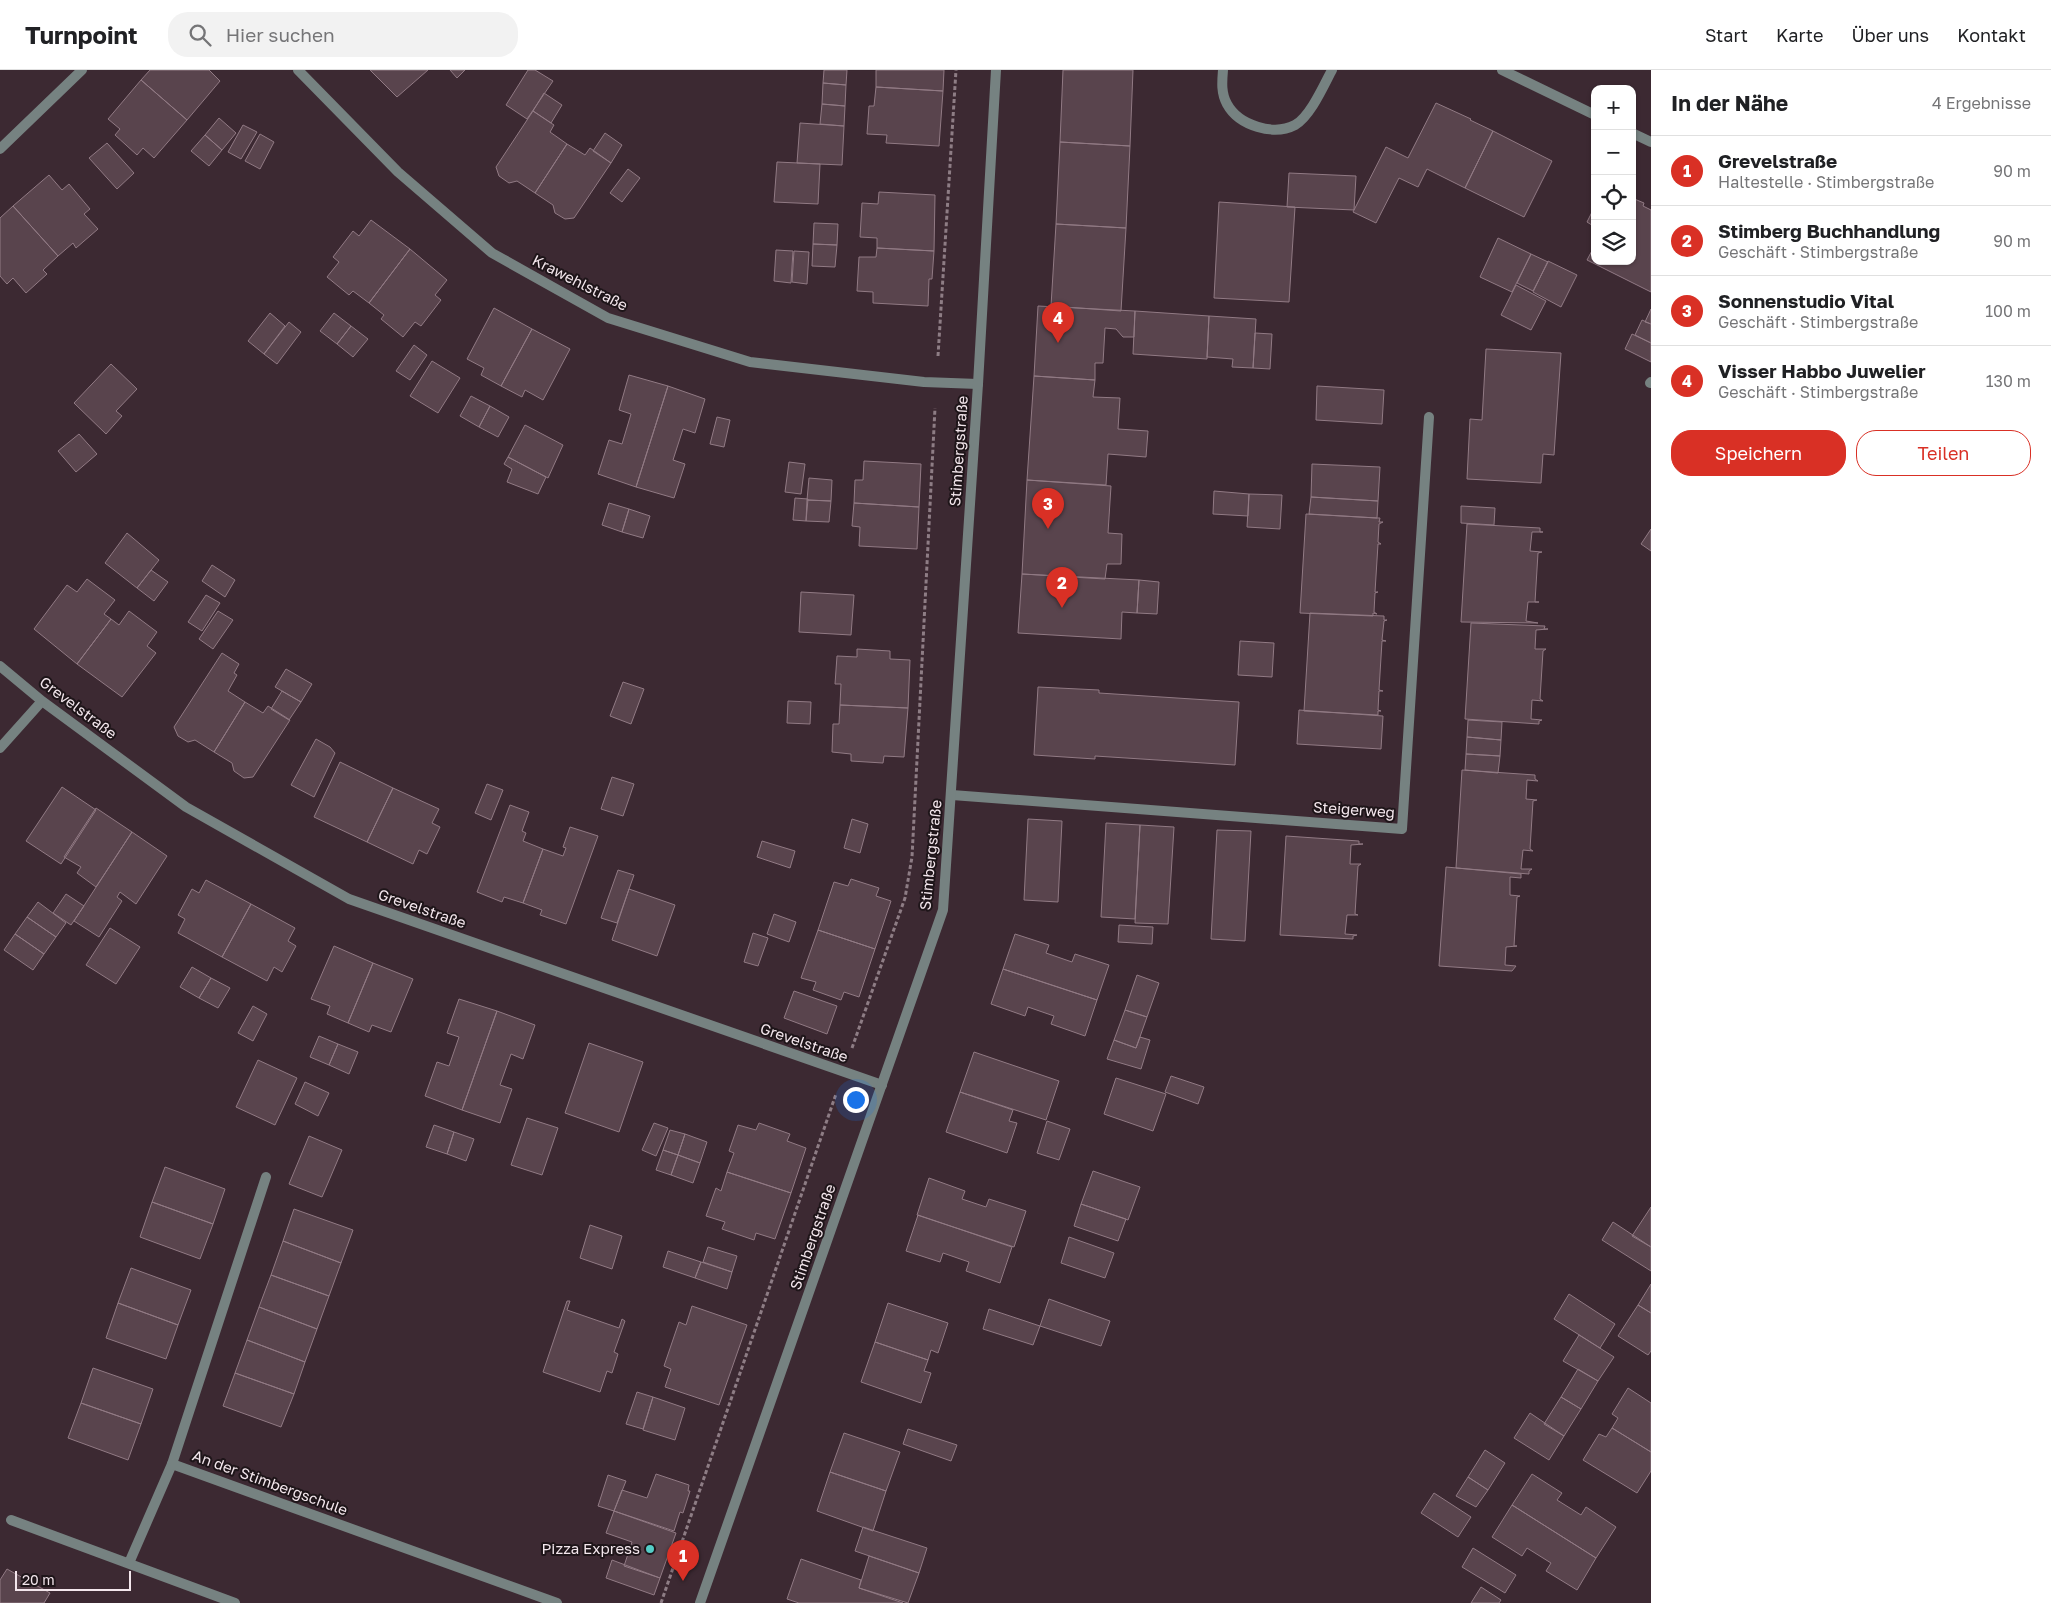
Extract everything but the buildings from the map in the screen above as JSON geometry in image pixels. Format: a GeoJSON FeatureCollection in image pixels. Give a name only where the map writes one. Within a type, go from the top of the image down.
{"type":"FeatureCollection","features":[{"type":"Feature","properties":{"kind":"street"},"geometry":{"type":"LineString","coordinates":[[0,148],[82,70]]}},
{"type":"Feature","properties":{"kind":"street","name":"Krawehlstraße"},"geometry":{"type":"LineString","coordinates":[[298,70],[398,172],[492,253],[608,318],[750,362],[937,383],[978,384]]}},
{"type":"Feature","properties":{"kind":"street","name":"Stimbergstraße"},"geometry":{"type":"LineString","coordinates":[[700,1603],[943,910],[978,384],[996,70]]}},
{"type":"Feature","properties":{"kind":"street"},"geometry":{"type":"LineString","coordinates":[[1223,70],[1221,85],[1227,104],[1240,118],[1256,126],[1279,131],[1297,124],[1315,101],[1332,70]]}},
{"type":"Feature","properties":{"kind":"street"},"geometry":{"type":"LineString","coordinates":[[1502,70],[1591,113]]}},
{"type":"Feature","properties":{"kind":"street"},"geometry":{"type":"LineString","coordinates":[[1636,135],[1651,142]]}},
{"type":"Feature","properties":{"kind":"street","name":"Steigerweg"},"geometry":{"type":"LineString","coordinates":[[952,795],[1402,828],[1429,417]]}},
{"type":"Feature","properties":{"kind":"street","name":"Grevelstraße"},"geometry":{"type":"LineString","coordinates":[[0,666],[42,701],[186,807],[349,899],[882,1085]]}},
{"type":"Feature","properties":{"kind":"street"},"geometry":{"type":"LineString","coordinates":[[0,748],[42,701]]}},
{"type":"Feature","properties":{"kind":"street","name":"An der Stimbergschule"},"geometry":{"type":"LineString","coordinates":[[266,1177],[172,1464],[557,1603]]}},
{"type":"Feature","properties":{"kind":"street"},"geometry":{"type":"LineString","coordinates":[[129,1563],[172,1464]]}},
{"type":"Feature","properties":{"kind":"street"},"geometry":{"type":"LineString","coordinates":[[11,1520],[236,1603]]}},
{"type":"Feature","properties":{"kind":"path"},"geometry":{"type":"LineString","coordinates":[[661,1603],[843,1072],[905,898],[912,857],[956,70]]}},
{"type":"Feature","properties":{"kind":"place","name":"Visser Habbo Juwelier"},"geometry":{"type":"Point","coordinates":[1058,343]}},
{"type":"Feature","properties":{"kind":"place","name":"Sonnenstudio Vital"},"geometry":{"type":"Point","coordinates":[1048,529]}},
{"type":"Feature","properties":{"kind":"place","name":"Stimberg Buchhandlung"},"geometry":{"type":"Point","coordinates":[1062,608]}},
{"type":"Feature","properties":{"kind":"place","name":"Pizza Express"},"geometry":{"type":"Point","coordinates":[650,1549]}},
{"type":"Feature","properties":{"kind":"place","name":"Grevelstraße"},"geometry":{"type":"Point","coordinates":[683,1581]}}]}
